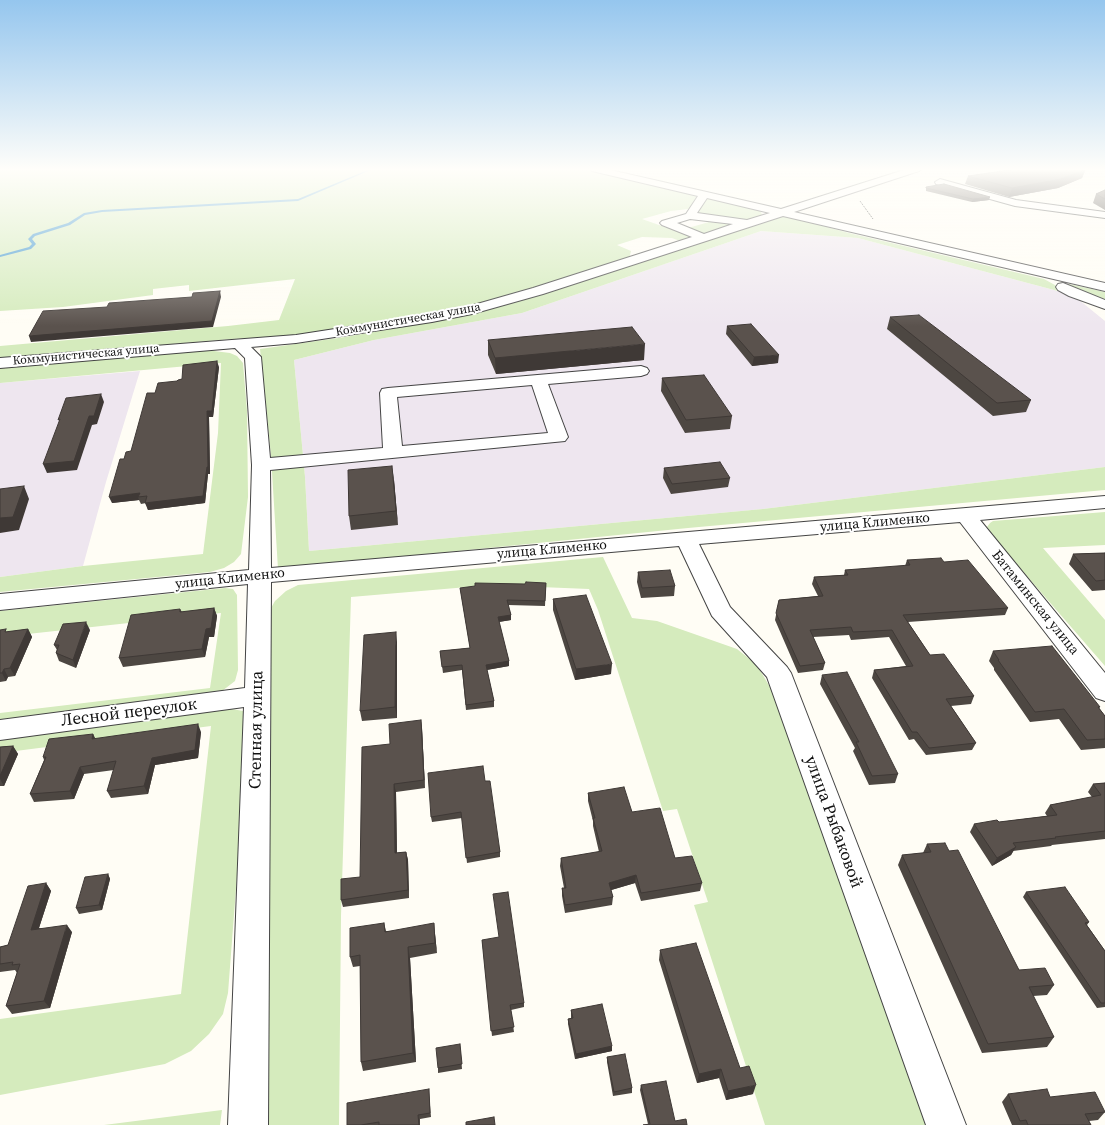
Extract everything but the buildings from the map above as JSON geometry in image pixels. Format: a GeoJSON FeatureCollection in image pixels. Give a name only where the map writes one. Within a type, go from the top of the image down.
{"type":"FeatureCollection","features":[{"type":"Feature","properties":{"kind":"street"},"geometry":{"type":"LineString","coordinates":[[671,222],[666,223],[704,238]]}},
{"type":"Feature","properties":{"kind":"street"},"geometry":{"type":"LineString","coordinates":[[736,222],[748,223]]}},
{"type":"Feature","properties":{"kind":"street","name":"Коммунистическая улица"},"geometry":{"type":"LineString","coordinates":[[0,363],[296,339],[432,318],[472,310],[518,297],[752,222]]}},
{"type":"Feature","properties":{"kind":"street"},"geometry":{"type":"LineString","coordinates":[[822,222],[1105,287]]}},
{"type":"Feature","properties":{"kind":"street"},"geometry":{"type":"LineString","coordinates":[[1061,277],[1060,286],[1105,305]]}},
{"type":"Feature","properties":{"kind":"street","name":"Степная улица"},"geometry":{"type":"LineString","coordinates":[[238,343],[253,357],[261,466],[258,696],[248,1125]]}},
{"type":"Feature","properties":{"kind":"street"},"geometry":{"type":"LineString","coordinates":[[393,452],[388,393],[641,371]]}},
{"type":"Feature","properties":{"kind":"street"},"geometry":{"type":"LineString","coordinates":[[261,466],[559,437],[538,380]]}},
{"type":"Feature","properties":{"kind":"street","name":"улица Клименко"},"geometry":{"type":"LineString","coordinates":[[0,602],[260,576],[1105,502]]}},
{"type":"Feature","properties":{"kind":"street","name":"Батаминская улица"},"geometry":{"type":"LineString","coordinates":[[965,515],[1105,690]]}},
{"type":"Feature","properties":{"kind":"street","name":"улица Рыбаковой"},"geometry":{"type":"LineString","coordinates":[[686,539],[720,611],[778,673],[946,1125]]}},
{"type":"Feature","properties":{"kind":"street","name":"Лесной переулок"},"geometry":{"type":"LineString","coordinates":[[0,730],[258,696]]}},
{"type":"Feature","properties":{"kind":"shaded area"},"geometry":{"type":"Polygon","coordinates":[[[761,231],[858,238],[1073,295],[1105,321],[1105,467],[763,509],[309,551],[305,477],[294,360],[374,340],[522,313],[761,231]]]}},
{"type":"Feature","properties":{"kind":"shaded area"},"geometry":{"type":"Polygon","coordinates":[[[140,371],[106,482],[83,566],[0,577],[0,383],[140,371]]]}},
{"type":"Feature","properties":{"kind":"green space"},"geometry":{"type":"Polygon","coordinates":[[[0,222],[649,222],[693,237],[680,241],[672,238],[642,237],[617,245],[631,251],[629,259],[483,304],[374,325],[292,337],[231,339],[0,359],[0,346],[228,326],[279,320],[295,279],[189,291],[189,285],[153,289],[153,295],[63,307],[0,311],[0,222]]]}},
{"type":"Feature","properties":{"kind":"green space"},"geometry":{"type":"Polygon","coordinates":[[[709,222],[730,223],[735,225],[705,234],[688,228],[709,222]]]}},
{"type":"Feature","properties":{"kind":"green space"},"geometry":{"type":"Polygon","coordinates":[[[766,222],[807,222],[1044,279],[1073,295],[858,238],[761,231],[522,313],[374,340],[294,360],[305,477],[309,551],[763,509],[1105,467],[1105,490],[688,528],[278,569],[271,456],[260,349],[345,337],[430,322],[502,306],[766,222]]]}},
{"type":"Feature","properties":{"kind":"green space"},"geometry":{"type":"Polygon","coordinates":[[[1069,284],[1105,292],[1105,302],[1067,286],[1069,284]]]}},
{"type":"Feature","properties":{"kind":"green space"},"geometry":{"type":"Polygon","coordinates":[[[191,351],[230,353],[237,356],[243,363],[247,411],[248,497],[241,554],[234,562],[224,568],[210,572],[0,592],[0,577],[83,566],[203,554],[218,433],[221,363],[0,383],[0,367],[191,351]]]}},
{"type":"Feature","properties":{"kind":"green space"},"geometry":{"type":"Polygon","coordinates":[[[1105,512],[1105,545],[1043,548],[1105,620],[1105,666],[1006,552],[987,527],[993,521],[1105,512]]]}},
{"type":"Feature","properties":{"kind":"green space"},"geometry":{"type":"Polygon","coordinates":[[[603,557],[632,618],[657,621],[737,649],[757,665],[774,694],[938,1125],[765,1125],[694,905],[708,902],[677,809],[663,811],[598,610],[589,589],[491,585],[351,597],[341,916],[339,1125],[258,1125],[271,608],[275,601],[286,591],[298,585],[603,557]]]}},
{"type":"Feature","properties":{"kind":"green space"},"geometry":{"type":"Polygon","coordinates":[[[225,588],[233,589],[237,595],[238,670],[235,681],[222,691],[206,696],[0,721],[0,713],[210,688],[221,613],[0,637],[0,611],[225,588]]]}},
{"type":"Feature","properties":{"kind":"green space"},"geometry":{"type":"Polygon","coordinates":[[[232,709],[243,711],[249,719],[228,993],[223,1014],[209,1034],[191,1051],[165,1064],[0,1095],[0,1019],[181,994],[211,726],[0,753],[0,738],[232,709]]]}},
{"type":"Feature","properties":{"kind":"green space"},"geometry":{"type":"Polygon","coordinates":[[[222,1110],[220,1125],[104,1125],[222,1110]]]}},
{"type":"Feature","properties":{"kind":"waterway"},"geometry":{"type":"LineString","coordinates":[[0,256],[30,248],[34,244],[30,239],[34,235],[73,222]]}}]}
